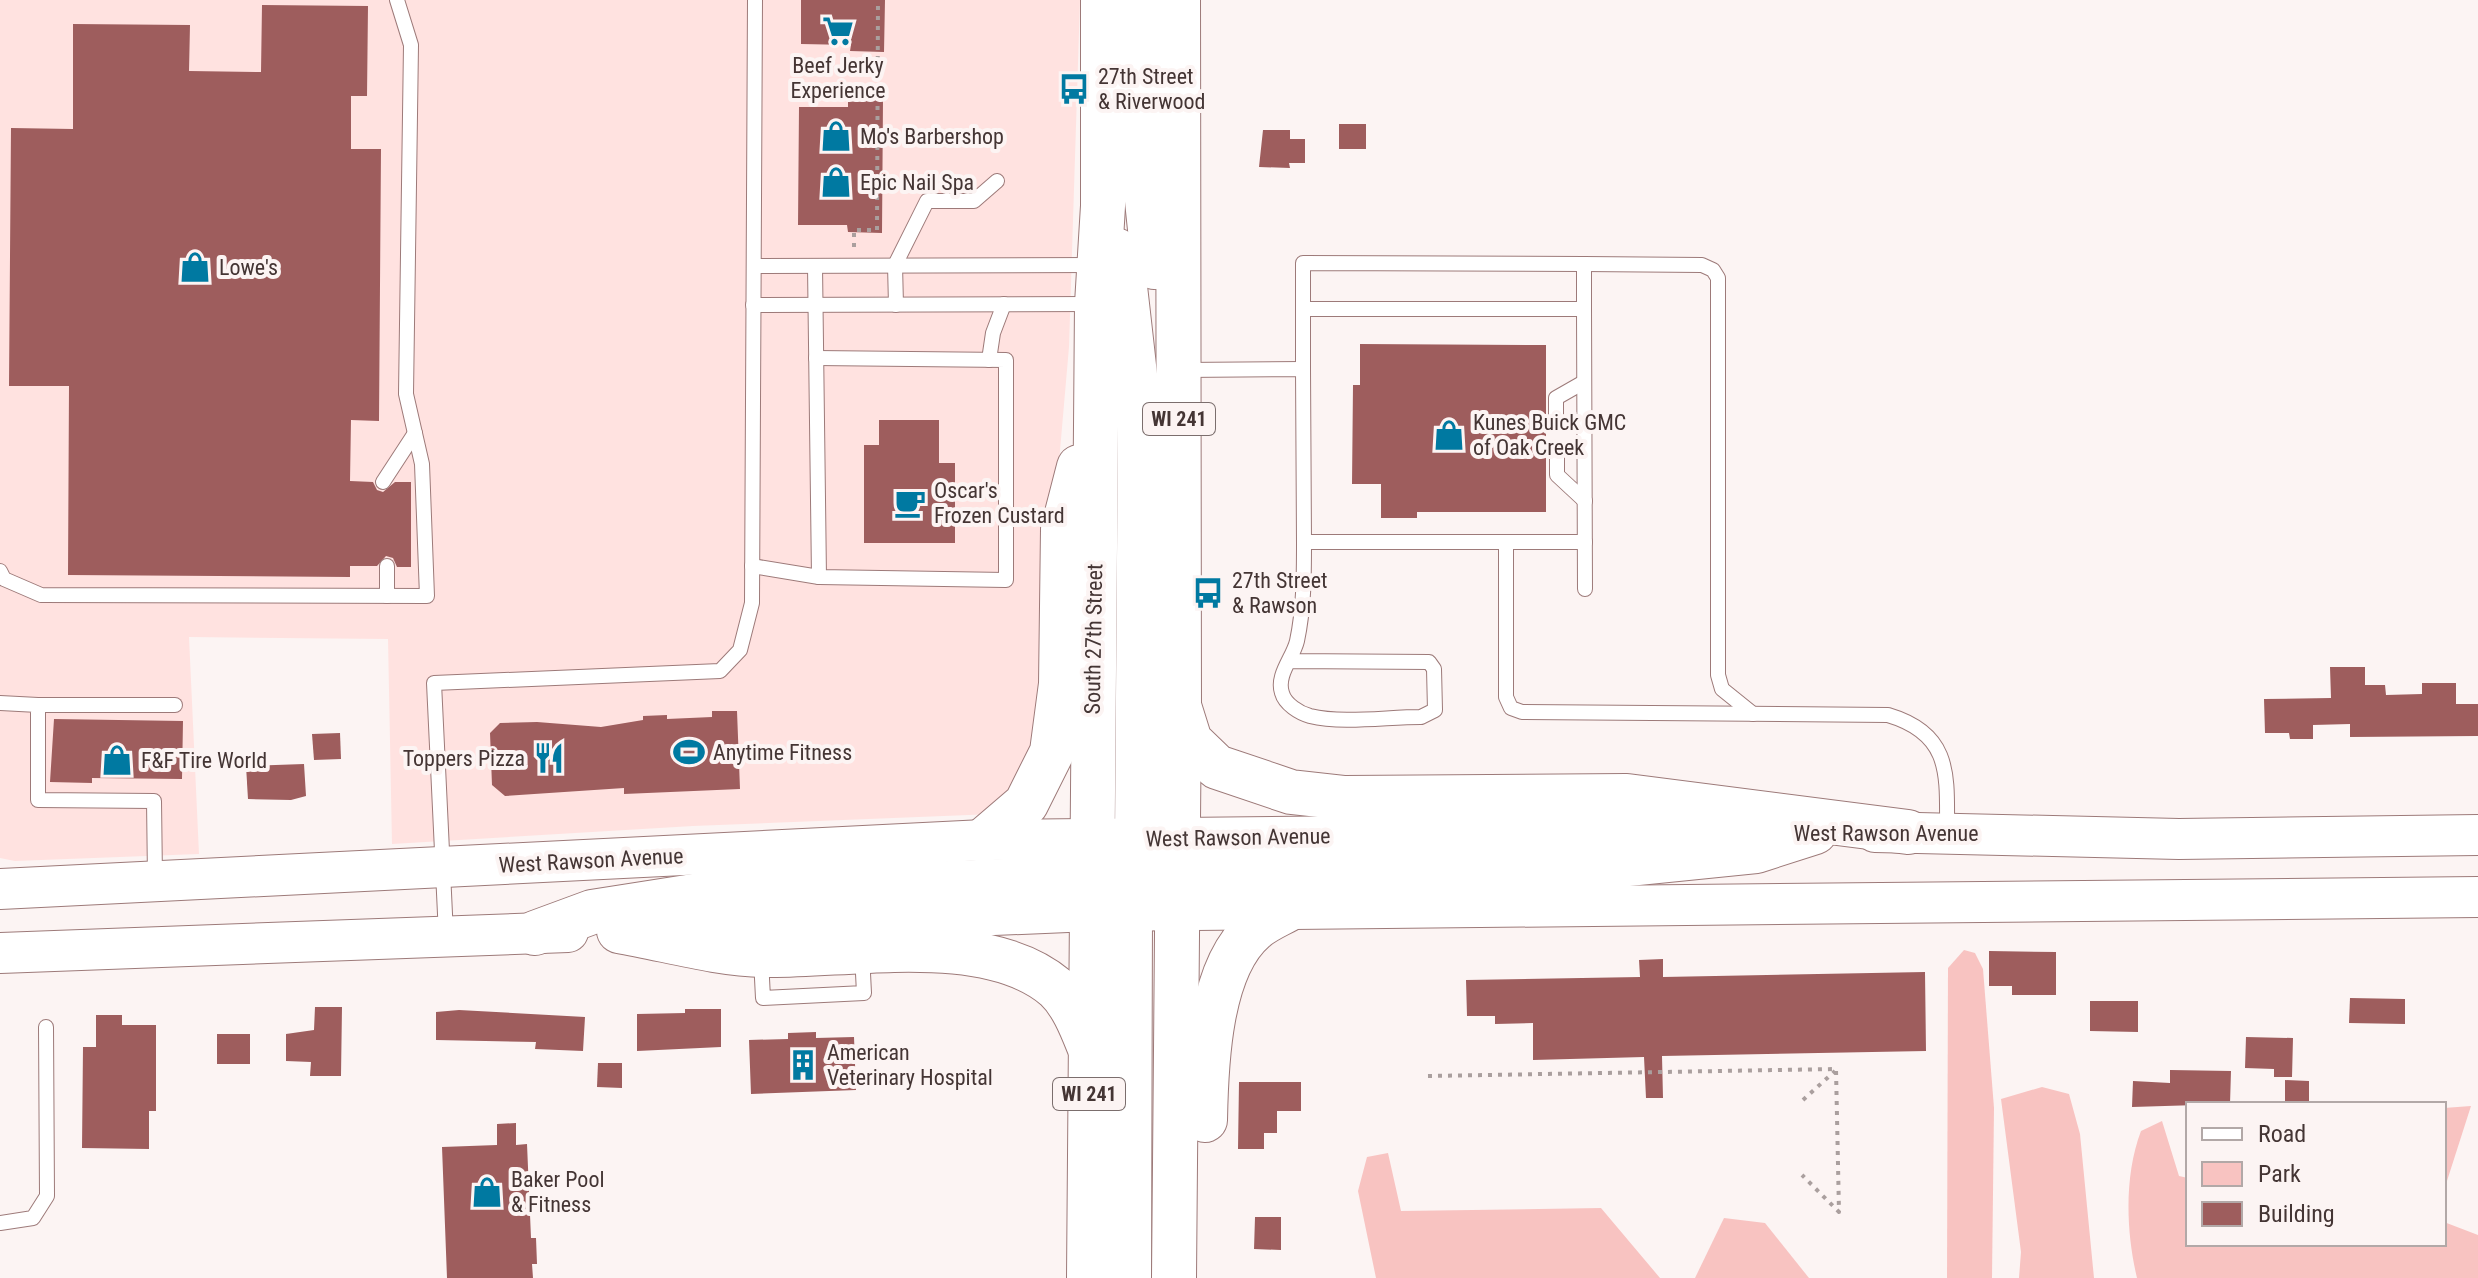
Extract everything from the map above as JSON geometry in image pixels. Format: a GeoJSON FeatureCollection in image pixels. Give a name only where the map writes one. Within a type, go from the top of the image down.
{"type":"FeatureCollection","features":[{"type":"Feature","properties":{"kind":"main road","name":"South 27th Street"},"geometry":{"type":"LineString","coordinates":[[1103,0],[1103,206],[1097,284],[1096,399],[1134,874],[1174,1278]]}},
{"type":"Feature","properties":{"kind":"main road"},"geometry":{"type":"LineString","coordinates":[[1144,0],[1142,153],[1157,299],[1179,370]]}},
{"type":"Feature","properties":{"kind":"main road","name":"South 27th Street"},"geometry":{"type":"LineString","coordinates":[[1089,1278],[1090,1047],[1179,706],[1178,0]]}},
{"type":"Feature","properties":{"kind":"main road"},"geometry":{"type":"LineString","coordinates":[[1103,206],[1124,278],[1140,419],[1129,1278]]}},
{"type":"Feature","properties":{"kind":"main road"},"geometry":{"type":"LineString","coordinates":[[984,840],[1026,804],[1052,752],[1061,684],[1063,529],[1096,399]]}},
{"type":"Feature","properties":{"kind":"main road"},"geometry":{"type":"LineString","coordinates":[[1179,706],[1190,741],[1217,767],[1291,792],[1345,798],[1627,796],[1927,832]]}},
{"type":"Feature","properties":{"kind":"main road"},"geometry":{"type":"LineString","coordinates":[[535,933],[592,912],[726,891],[1134,874],[1598,867],[1756,851],[1815,832]]}},
{"type":"Feature","properties":{"kind":"main road","name":"West Rawson Avenue"},"geometry":{"type":"LineString","coordinates":[[1815,832],[2179,839],[2478,835]]}},
{"type":"Feature","properties":{"kind":"main road"},"geometry":{"type":"LineString","coordinates":[[2178,901],[2179,839]]}},
{"type":"Feature","properties":{"kind":"main road","name":"West Rawson Avenue"},"geometry":{"type":"LineString","coordinates":[[0,889],[984,840],[1287,910],[2478,897]]}},
{"type":"Feature","properties":{"kind":"main road","name":"West Rawson Avenue"},"geometry":{"type":"LineString","coordinates":[[0,953],[619,931],[862,936],[1134,874]]}},
{"type":"Feature","properties":{"kind":"main road"},"geometry":{"type":"LineString","coordinates":[[1203,1278],[1206,1060],[1216,1008],[1241,946],[1253,930],[1287,910]]}},
{"type":"Feature","properties":{"kind":"main road"},"geometry":{"type":"LineString","coordinates":[[619,931],[761,955],[862,936],[948,951],[1022,970],[1056,989],[1079,1020],[1090,1047]]}},
{"type":"Feature","properties":{"kind":"lane"},"geometry":{"type":"LineString","coordinates":[[0,571],[4,579],[41,595],[427,596],[425,498],[406,394],[411,45],[397,0]]}},
{"type":"Feature","properties":{"kind":"lane"},"geometry":{"type":"LineString","coordinates":[[446,936],[434,683],[720,671],[740,650],[752,603],[755,0]]}},
{"type":"Feature","properties":{"kind":"lane"},"geometry":{"type":"LineString","coordinates":[[896,305],[895,265],[927,201],[974,201],[997,181]]}},
{"type":"Feature","properties":{"kind":"lane"},"geometry":{"type":"LineString","coordinates":[[1290,661],[1429,662],[1434,669],[1435,710],[1421,717],[1307,715],[1297,711],[1282,694],[1283,673],[1297,643],[1304,588],[1303,263],[1702,265],[1713,270],[1718,278],[1718,675],[1722,689],[1730,698],[1754,714]]}},
{"type":"Feature","properties":{"kind":"lane"},"geometry":{"type":"LineString","coordinates":[[1584,264],[1585,589]]}},
{"type":"Feature","properties":{"kind":"lane"},"geometry":{"type":"LineString","coordinates":[[754,266],[895,265],[1097,284]]}},
{"type":"Feature","properties":{"kind":"lane"},"geometry":{"type":"LineString","coordinates":[[815,266],[819,577]]}},
{"type":"Feature","properties":{"kind":"lane"},"geometry":{"type":"LineString","coordinates":[[753,305],[1004,304],[1097,284]]}},
{"type":"Feature","properties":{"kind":"lane"},"geometry":{"type":"LineString","coordinates":[[989,360],[993,333],[1004,304]]}},
{"type":"Feature","properties":{"kind":"lane"},"geometry":{"type":"LineString","coordinates":[[1303,309],[1584,309]]}},
{"type":"Feature","properties":{"kind":"lane"},"geometry":{"type":"LineString","coordinates":[[752,566],[819,577],[1006,580],[1006,360],[816,358]]}},
{"type":"Feature","properties":{"kind":"lane"},"geometry":{"type":"LineString","coordinates":[[1179,370],[1303,369]]}},
{"type":"Feature","properties":{"kind":"lane"},"geometry":{"type":"LineString","coordinates":[[1556,417],[1556,398],[1584,382]]}},
{"type":"Feature","properties":{"kind":"lane"},"geometry":{"type":"LineString","coordinates":[[383,482],[415,433]]}},
{"type":"Feature","properties":{"kind":"lane"},"geometry":{"type":"LineString","coordinates":[[1557,455],[1557,475],[1585,501]]}},
{"type":"Feature","properties":{"kind":"lane"},"geometry":{"type":"LineString","coordinates":[[1304,542],[1585,542]]}},
{"type":"Feature","properties":{"kind":"lane"},"geometry":{"type":"LineString","coordinates":[[1506,542],[1506,697],[1511,708],[1522,712],[1888,715],[1910,722],[1929,736],[1941,755],[1947,774],[1927,832]]}},
{"type":"Feature","properties":{"kind":"lane"},"geometry":{"type":"LineString","coordinates":[[387,566],[387,596]]}},
{"type":"Feature","properties":{"kind":"lane"},"geometry":{"type":"LineString","coordinates":[[0,703],[175,705]]}},
{"type":"Feature","properties":{"kind":"lane"},"geometry":{"type":"LineString","coordinates":[[38,705],[38,800],[154,801],[155,883]]}},
{"type":"Feature","properties":{"kind":"lane"},"geometry":{"type":"LineString","coordinates":[[0,1223],[33,1218],[47,1196],[46,1027]]}},
{"type":"Feature","properties":{"kind":"path"},"geometry":{"type":"LineString","coordinates":[[854,266],[854,230],[877,230],[878,0]]}},
{"type":"Feature","properties":{"kind":"path"},"geometry":{"type":"LineString","coordinates":[[1428,1076],[1836,1069]]}},
{"type":"Feature","properties":{"kind":"path"},"geometry":{"type":"LineString","coordinates":[[1803,1100],[1836,1069]]}},
{"type":"Feature","properties":{"kind":"path"},"geometry":{"type":"LineString","coordinates":[[1802,1175],[1839,1212],[1836,1069]]}},
{"type":"Feature","properties":{"kind":"shaded area"},"geometry":{"type":"Polygon","coordinates":[[[0,0],[1080,0],[1069,347],[1055,508],[1041,746],[994,814],[693,826],[392,844],[388,639],[189,637],[199,854],[15,861],[0,858],[0,0]]]}},
{"type":"Feature","properties":{"kind":"green space"},"geometry":{"type":"Polygon","coordinates":[[[1964,950],[1975,953],[1983,969],[1994,1108],[1992,1278],[1947,1278],[1948,968],[1964,950]]]}},
{"type":"Feature","properties":{"kind":"green space"},"geometry":{"type":"Polygon","coordinates":[[[2042,1087],[2069,1094],[2080,1134],[2094,1278],[2019,1278],[2021,1252],[2001,1099],[2042,1087]]]}},
{"type":"Feature","properties":{"kind":"green space"},"geometry":{"type":"Polygon","coordinates":[[[2471,1106],[2446,1184],[2446,1108],[2471,1106]]]}},
{"type":"Feature","properties":{"kind":"green space"},"geometry":{"type":"Polygon","coordinates":[[[2162,1121],[2179,1176],[2186,1178],[2186,1246],[2446,1246],[2446,1223],[2478,1235],[2478,1278],[2137,1278],[2128,1204],[2135,1148],[2141,1131],[2162,1121]]]}},
{"type":"Feature","properties":{"kind":"green space"},"geometry":{"type":"Polygon","coordinates":[[[1388,1153],[1401,1211],[1601,1208],[1660,1278],[1376,1278],[1358,1191],[1367,1157],[1388,1153]]]}},
{"type":"Feature","properties":{"kind":"green space"},"geometry":{"type":"Polygon","coordinates":[[[1724,1218],[1765,1223],[1809,1278],[1695,1278],[1724,1218]]]}},
{"type":"Feature","properties":{"kind":"building"},"geometry":{"type":"Polygon","coordinates":[[[801,0],[885,0],[884,52],[850,51],[851,45],[801,44],[801,0]]]}},
{"type":"Feature","properties":{"kind":"building","name":"Lowe's"},"geometry":{"type":"Polygon","coordinates":[[[262,5],[368,6],[367,96],[351,96],[351,149],[381,149],[379,421],[351,420],[350,481],[373,482],[377,490],[383,492],[395,482],[411,482],[411,567],[397,567],[393,558],[386,556],[377,566],[350,566],[350,577],[68,575],[69,386],[9,386],[11,128],[73,129],[73,24],[190,25],[189,71],[261,72],[262,5]]]}},
{"type":"Feature","properties":{"kind":"building"},"geometry":{"type":"Polygon","coordinates":[[[848,99],[883,99],[882,233],[848,232],[847,225],[798,225],[799,107],[848,107],[848,99]]]}},
{"type":"Feature","properties":{"kind":"building"},"geometry":{"type":"Polygon","coordinates":[[[1339,124],[1366,124],[1366,149],[1339,149],[1339,124]]]}},
{"type":"Feature","properties":{"kind":"building"},"geometry":{"type":"Polygon","coordinates":[[[1263,130],[1290,130],[1290,139],[1305,139],[1305,163],[1289,163],[1290,168],[1259,167],[1263,130]]]}},
{"type":"Feature","properties":{"kind":"building","name":"Kunes Buick GMC of Oak Creek"},"geometry":{"type":"Polygon","coordinates":[[[1360,344],[1546,345],[1546,512],[1417,512],[1417,518],[1381,518],[1381,484],[1352,484],[1353,385],[1360,385],[1360,344]]]}},
{"type":"Feature","properties":{"kind":"building","name":"Oscar's Frozen Custard"},"geometry":{"type":"Polygon","coordinates":[[[879,420],[939,420],[939,463],[955,463],[955,543],[864,543],[864,445],[879,445],[879,420]]]}},
{"type":"Feature","properties":{"kind":"building"},"geometry":{"type":"Polygon","coordinates":[[[2330,667],[2365,667],[2365,685],[2385,685],[2386,695],[2422,694],[2422,683],[2456,683],[2456,704],[2478,704],[2478,736],[2350,737],[2350,724],[2313,725],[2313,739],[2290,739],[2289,733],[2265,733],[2264,699],[2331,698],[2330,667]]]}},
{"type":"Feature","properties":{"kind":"building"},"geometry":{"type":"Polygon","coordinates":[[[712,711],[737,711],[740,789],[624,794],[624,788],[505,796],[492,785],[490,733],[500,723],[537,722],[601,727],[643,720],[643,716],[667,715],[667,719],[712,717],[712,711]]]}},
{"type":"Feature","properties":{"kind":"building","name":"F&F Tire World"},"geometry":{"type":"Polygon","coordinates":[[[54,719],[183,721],[182,779],[92,778],[92,783],[50,782],[54,719]]]}},
{"type":"Feature","properties":{"kind":"building"},"geometry":{"type":"Polygon","coordinates":[[[340,733],[341,759],[314,760],[312,734],[340,733]]]}},
{"type":"Feature","properties":{"kind":"building"},"geometry":{"type":"Polygon","coordinates":[[[304,764],[306,796],[291,800],[248,799],[246,766],[304,764]]]}},
{"type":"Feature","properties":{"kind":"building"},"geometry":{"type":"Polygon","coordinates":[[[1989,951],[2056,952],[2056,995],[2012,995],[2012,986],[1989,986],[1989,951]]]}},
{"type":"Feature","properties":{"kind":"building"},"geometry":{"type":"Polygon","coordinates":[[[1663,959],[1663,977],[1925,972],[1926,1051],[1662,1056],[1663,1098],[1646,1098],[1644,1057],[1533,1060],[1533,1023],[1495,1024],[1495,1016],[1467,1016],[1466,980],[1640,977],[1639,960],[1663,959]]]}},
{"type":"Feature","properties":{"kind":"building"},"geometry":{"type":"Polygon","coordinates":[[[2350,998],[2405,999],[2405,1024],[2349,1023],[2350,998]]]}},
{"type":"Feature","properties":{"kind":"building"},"geometry":{"type":"Polygon","coordinates":[[[2090,1001],[2138,1001],[2138,1032],[2090,1031],[2090,1001]]]}},
{"type":"Feature","properties":{"kind":"building"},"geometry":{"type":"Polygon","coordinates":[[[315,1007],[342,1007],[341,1076],[310,1076],[311,1062],[286,1061],[286,1034],[314,1030],[315,1007]]]}},
{"type":"Feature","properties":{"kind":"building"},"geometry":{"type":"Polygon","coordinates":[[[685,1009],[721,1009],[721,1047],[637,1051],[637,1014],[685,1013],[685,1009]]]}},
{"type":"Feature","properties":{"kind":"building"},"geometry":{"type":"Polygon","coordinates":[[[459,1010],[585,1017],[583,1051],[535,1049],[536,1042],[436,1040],[436,1012],[459,1010]]]}},
{"type":"Feature","properties":{"kind":"building"},"geometry":{"type":"Polygon","coordinates":[[[96,1015],[122,1015],[122,1025],[156,1025],[156,1111],[149,1111],[149,1149],[82,1148],[83,1047],[96,1047],[96,1015]]]}},
{"type":"Feature","properties":{"kind":"building","name":"American Veterinary Hospital"},"geometry":{"type":"Polygon","coordinates":[[[816,1032],[816,1038],[854,1037],[856,1090],[751,1094],[749,1040],[788,1039],[788,1033],[816,1032]]]}},
{"type":"Feature","properties":{"kind":"building"},"geometry":{"type":"Polygon","coordinates":[[[217,1034],[250,1034],[250,1064],[217,1064],[217,1034]]]}},
{"type":"Feature","properties":{"kind":"building"},"geometry":{"type":"Polygon","coordinates":[[[2246,1037],[2293,1038],[2292,1077],[2274,1077],[2274,1069],[2245,1068],[2246,1037]]]}},
{"type":"Feature","properties":{"kind":"building"},"geometry":{"type":"Polygon","coordinates":[[[598,1063],[622,1063],[622,1088],[597,1087],[598,1063]]]}},
{"type":"Feature","properties":{"kind":"building"},"geometry":{"type":"Polygon","coordinates":[[[2170,1070],[2231,1071],[2230,1102],[2132,1107],[2133,1081],[2170,1083],[2170,1070]]]}},
{"type":"Feature","properties":{"kind":"building"},"geometry":{"type":"Polygon","coordinates":[[[2285,1080],[2309,1081],[2309,1102],[2285,1102],[2285,1080]]]}},
{"type":"Feature","properties":{"kind":"building"},"geometry":{"type":"Polygon","coordinates":[[[1239,1082],[1301,1082],[1301,1111],[1277,1111],[1277,1133],[1264,1133],[1264,1149],[1238,1149],[1239,1082]]]}},
{"type":"Feature","properties":{"kind":"building","name":"Baker Pool & Fitness"},"geometry":{"type":"Polygon","coordinates":[[[516,1123],[516,1145],[527,1144],[531,1238],[536,1238],[537,1264],[532,1264],[533,1278],[447,1278],[442,1147],[497,1145],[497,1124],[516,1123]]]}},
{"type":"Feature","properties":{"kind":"building"},"geometry":{"type":"Polygon","coordinates":[[[1255,1217],[1281,1217],[1281,1250],[1254,1249],[1255,1217]]]}},
{"type":"Feature","properties":{"kind":"place","name":"Beef Jerky Experience"},"geometry":{"type":"Point","coordinates":[838,31]}},
{"type":"Feature","properties":{"kind":"place","name":"27th Street & Riverwood"},"geometry":{"type":"Point","coordinates":[1074,89]}},
{"type":"Feature","properties":{"kind":"place","name":"Mo's Barbershop"},"geometry":{"type":"Point","coordinates":[836,136]}},
{"type":"Feature","properties":{"kind":"place","name":"Epic Nail Spa"},"geometry":{"type":"Point","coordinates":[836,182]}},
{"type":"Feature","properties":{"kind":"place","name":"Lowe's"},"geometry":{"type":"Point","coordinates":[195,267]}},
{"type":"Feature","properties":{"kind":"place","name":"Kunes Buick GMC of Oak Creek"},"geometry":{"type":"Point","coordinates":[1449,435]}},
{"type":"Feature","properties":{"kind":"place","name":"Oscar's Frozen Custard"},"geometry":{"type":"Point","coordinates":[910,503]}},
{"type":"Feature","properties":{"kind":"place","name":"27th Street & Rawson"},"geometry":{"type":"Point","coordinates":[1208,593]}},
{"type":"Feature","properties":{"kind":"place","name":"Anytime Fitness"},"geometry":{"type":"Point","coordinates":[689,752]}},
{"type":"Feature","properties":{"kind":"place","name":"Toppers Pizza"},"geometry":{"type":"Point","coordinates":[549,758]}},
{"type":"Feature","properties":{"kind":"place","name":"F&F Tire World"},"geometry":{"type":"Point","coordinates":[117,760]}},
{"type":"Feature","properties":{"kind":"place","name":"American Veterinary Hospital"},"geometry":{"type":"Point","coordinates":[803,1065]}},
{"type":"Feature","properties":{"kind":"place","name":"Baker Pool & Fitness"},"geometry":{"type":"Point","coordinates":[487,1192]}}]}
